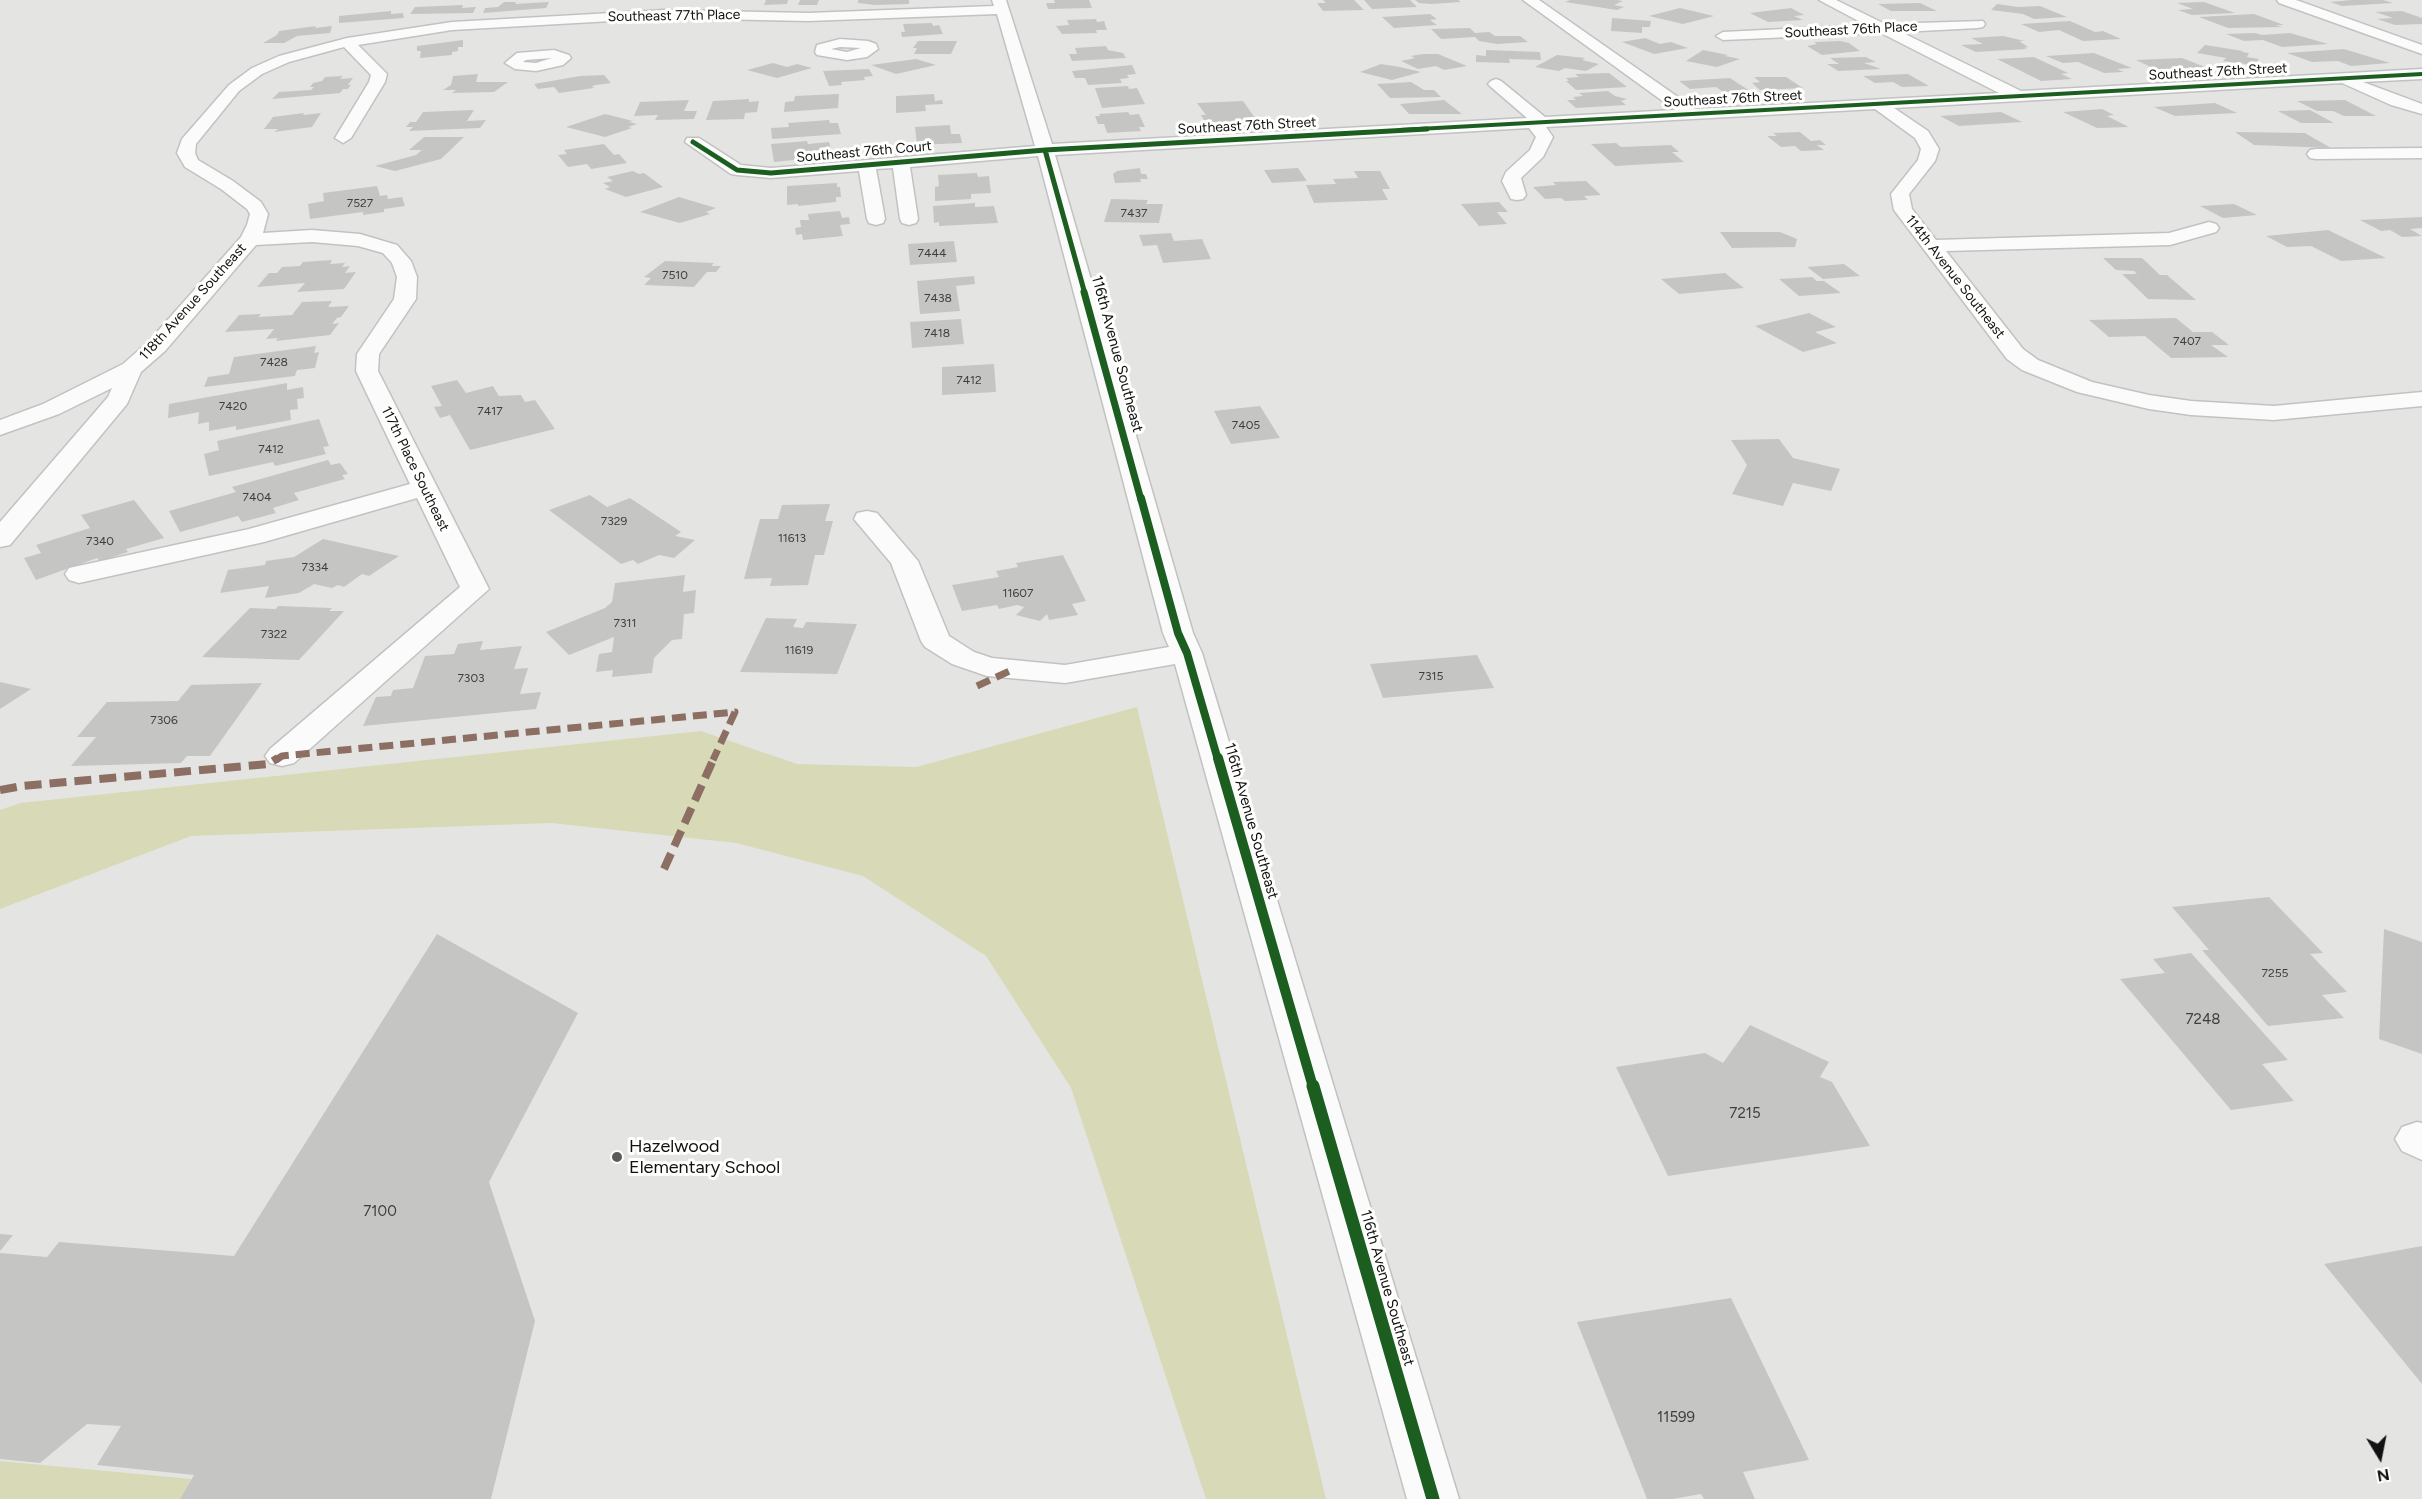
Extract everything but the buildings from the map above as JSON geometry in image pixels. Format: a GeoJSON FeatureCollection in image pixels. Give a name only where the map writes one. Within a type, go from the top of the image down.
{"type":"FeatureCollection","features":[{"type":"Feature","properties":{"kind":"street"},"geometry":{"type":"LineString","coordinates":[[1530,0],[1692,115]]}},
{"type":"Feature","properties":{"kind":"street"},"geometry":{"type":"LineString","coordinates":[[1826,0],[2020,97]]}},
{"type":"Feature","properties":{"kind":"street"},"geometry":{"type":"LineString","coordinates":[[2284,0],[2422,50]]}},
{"type":"Feature","properties":{"kind":"street","name":"Southeast 77th Place"},"geometry":{"type":"LineString","coordinates":[[347,42],[415,30],[574,19],[665,14],[848,16],[1000,5]]}},
{"type":"Feature","properties":{"kind":"street","name":"116th Avenue Southeast"},"geometry":{"type":"LineString","coordinates":[[1000,5],[1045,150],[1178,633],[1187,653],[1433,1499]]}},
{"type":"Feature","properties":{"kind":"street"},"geometry":{"type":"LineString","coordinates":[[848,16],[848,43]]}},
{"type":"Feature","properties":{"kind":"street"},"geometry":{"type":"LineString","coordinates":[[547,53],[564,38],[574,19]]}},
{"type":"Feature","properties":{"kind":"street","name":"Southeast 76th Place"},"geometry":{"type":"LineString","coordinates":[[1723,36],[1978,24]]}},
{"type":"Feature","properties":{"kind":"street"},"geometry":{"type":"LineString","coordinates":[[343,138],[377,82],[379,74],[347,42]]}},
{"type":"Feature","properties":{"kind":"street","name":"118th Avenue Southeast"},"geometry":{"type":"LineString","coordinates":[[0,539],[119,399],[131,369],[157,346],[250,239],[257,225],[258,214],[254,206],[227,185],[191,163],[186,153],[188,143],[234,88],[257,71],[284,59],[347,42]]}},
{"type":"Feature","properties":{"kind":"street","name":"Southeast 76th Street"},"geometry":{"type":"LineString","coordinates":[[1045,150],[2422,74]]}},
{"type":"Feature","properties":{"kind":"street"},"geometry":{"type":"LineString","coordinates":[[2342,79],[2397,102],[2422,109]]}},
{"type":"Feature","properties":{"kind":"street"},"geometry":{"type":"LineString","coordinates":[[1496,84],[1538,123],[1545,137],[1537,153],[1512,176],[1510,181],[1517,195]]}},
{"type":"Feature","properties":{"kind":"street","name":"114th Avenue Southeast"},"geometry":{"type":"LineString","coordinates":[[1878,104],[1922,135],[1930,149],[1926,161],[1900,194],[1903,210],[2015,354],[2031,365],[2052,376],[2115,395],[2203,409],[2286,412],[2422,399]]}},
{"type":"Feature","properties":{"kind":"street","name":"Southeast 76th Court"},"geometry":{"type":"LineString","coordinates":[[693,142],[725,164],[752,172],[788,172],[1045,150]]}},
{"type":"Feature","properties":{"kind":"street"},"geometry":{"type":"LineString","coordinates":[[2316,154],[2422,153]]}},
{"type":"Feature","properties":{"kind":"street"},"geometry":{"type":"LineString","coordinates":[[901,163],[909,219]]}},
{"type":"Feature","properties":{"kind":"street"},"geometry":{"type":"LineString","coordinates":[[867,166],[876,219]]}},
{"type":"Feature","properties":{"kind":"street"},"geometry":{"type":"LineString","coordinates":[[1929,246],[2170,238],[2209,228]]}},
{"type":"Feature","properties":{"kind":"street","name":"117th Place Southeast"},"geometry":{"type":"LineString","coordinates":[[250,239],[312,236],[360,240],[390,249],[401,261],[407,278],[405,299],[368,354],[366,371],[475,589],[282,756]]}},
{"type":"Feature","properties":{"kind":"street"},"geometry":{"type":"LineString","coordinates":[[0,428],[51,409],[131,369]]}},
{"type":"Feature","properties":{"kind":"street"},"geometry":{"type":"LineString","coordinates":[[79,574],[254,536],[424,488]]}},
{"type":"Feature","properties":{"kind":"street"},"geometry":{"type":"LineString","coordinates":[[867,519],[904,561],[936,641],[963,658],[987,667],[1065,674],[1187,653]]}},
{"type":"Feature","properties":{"kind":"green space"},"geometry":{"type":"Polygon","coordinates":[[[1137,707],[1326,1499],[1206,1499],[1071,1088],[986,956],[863,876],[736,843],[551,823],[191,836],[0,909],[0,810],[20,803],[701,731],[797,764],[916,767],[1137,707]]]}},
{"type":"Feature","properties":{"kind":"green space"},"geometry":{"type":"Polygon","coordinates":[[[0,1461],[192,1479],[180,1499],[0,1499],[0,1461]]]}},
{"type":"Feature","properties":{"kind":"marked path"},"geometry":{"type":"LineString","coordinates":[[977,686],[1014,669]]}},
{"type":"Feature","properties":{"kind":"marked path"},"geometry":{"type":"LineString","coordinates":[[0,790],[22,786],[268,764],[282,756],[735,712],[664,869]]}},
{"type":"Feature","properties":{"kind":"cycle path"},"geometry":{"type":"LineString","coordinates":[[693,142],[737,170],[771,173],[1045,150],[2422,74]]}},
{"type":"Feature","properties":{"kind":"cycle path"},"geometry":{"type":"LineString","coordinates":[[1045,150],[1178,633],[1187,653],[1433,1499]]}},
{"type":"Feature","properties":{"kind":"place","name":"Hazelwood Elementary School"},"geometry":{"type":"Point","coordinates":[617,1157]}}]}
